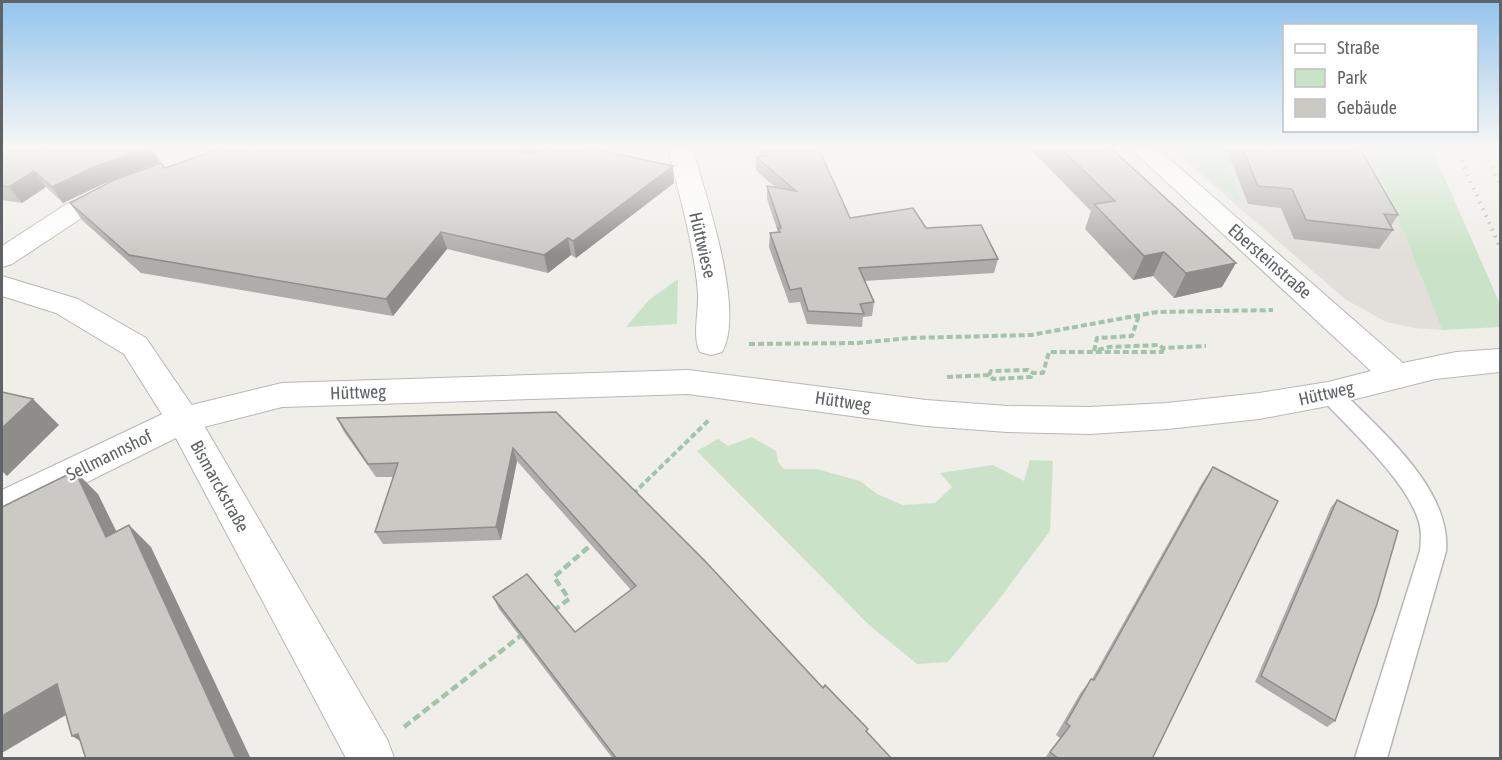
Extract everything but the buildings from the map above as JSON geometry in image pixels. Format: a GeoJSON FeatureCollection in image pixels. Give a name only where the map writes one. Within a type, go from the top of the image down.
{"type":"FeatureCollection","features":[{"type":"Feature","properties":{"kind":"street"},"geometry":{"type":"LineString","coordinates":[[2,258],[74,211],[135,182]]}},
{"type":"Feature","properties":{"kind":"street","name":"Hüttwiese"},"geometry":{"type":"LineString","coordinates":[[689,182],[710,272],[715,321],[711,344]]}},
{"type":"Feature","properties":{"kind":"street","name":"Ebersteinstraße"},"geometry":{"type":"LineString","coordinates":[[1181,182],[1397,376]]}},
{"type":"Feature","properties":{"kind":"street","name":"Bismarckstraße"},"geometry":{"type":"LineString","coordinates":[[2,286],[67,306],[135,346],[183,419],[370,757]]}},
{"type":"Feature","properties":{"kind":"street","name":"Hüttweg"},"geometry":{"type":"LineString","coordinates":[[183,419],[282,395],[688,382],[745,387],[927,413],[1037,419],[1141,418],[1243,409],[1330,393],[1470,360],[1500,361]]}},
{"type":"Feature","properties":{"kind":"street","name":"Sellmannshof"},"geometry":{"type":"LineString","coordinates":[[2,507],[183,419]]}},
{"type":"Feature","properties":{"kind":"lane"},"geometry":{"type":"LineString","coordinates":[[1330,393],[1411,483],[1431,517],[1434,532],[1433,550],[1371,759]]}},
{"type":"Feature","properties":{"kind":"path"},"geometry":{"type":"LineString","coordinates":[[711,344],[857,344],[910,339],[1032,335],[1156,312],[1286,309],[1317,302]]}},
{"type":"Feature","properties":{"kind":"path"},"geometry":{"type":"LineString","coordinates":[[1094,351],[1097,338],[1132,336],[1139,315]]}},
{"type":"Feature","properties":{"kind":"path"},"geometry":{"type":"LineString","coordinates":[[1033,373],[1031,377],[993,379],[989,375],[991,371],[1028,370],[1033,373],[1043,373],[1049,352],[1162,352],[1163,348],[1206,346]]}},
{"type":"Feature","properties":{"kind":"path"},"geometry":{"type":"LineString","coordinates":[[631,496],[696,431],[745,387]]}},
{"type":"Feature","properties":{"kind":"path"},"geometry":{"type":"LineString","coordinates":[[550,613],[569,599],[554,576],[591,545]]}},
{"type":"Feature","properties":{"kind":"path"},"geometry":{"type":"LineString","coordinates":[[370,757],[532,627]]}},
{"type":"Feature","properties":{"kind":"shaded area"},"geometry":{"type":"Polygon","coordinates":[[[1210,182],[1384,182],[1442,330],[1415,328],[1386,322],[1345,299],[1210,182]]]}},
{"type":"Feature","properties":{"kind":"green space"},"geometry":{"type":"Polygon","coordinates":[[[1216,182],[1234,182],[1242,205],[1216,182]]]}},
{"type":"Feature","properties":{"kind":"green space"},"geometry":{"type":"Polygon","coordinates":[[[1384,182],[1447,182],[1500,304],[1500,327],[1442,330],[1384,182]]]}},
{"type":"Feature","properties":{"kind":"green space"},"geometry":{"type":"Polygon","coordinates":[[[678,279],[677,324],[626,327],[649,300],[678,279]]]}},
{"type":"Feature","properties":{"kind":"green space"},"geometry":{"type":"Polygon","coordinates":[[[752,437],[776,451],[778,462],[784,469],[816,469],[860,481],[877,494],[903,505],[935,503],[952,487],[940,473],[993,465],[1024,481],[1030,460],[1053,461],[1050,531],[998,601],[948,662],[917,664],[869,625],[697,451],[718,439],[728,446],[752,437]]]}},
{"type":"Feature","properties":{"kind":"railway"},"geometry":{"type":"LineString","coordinates":[[1471,182],[1500,247]]}}]}
